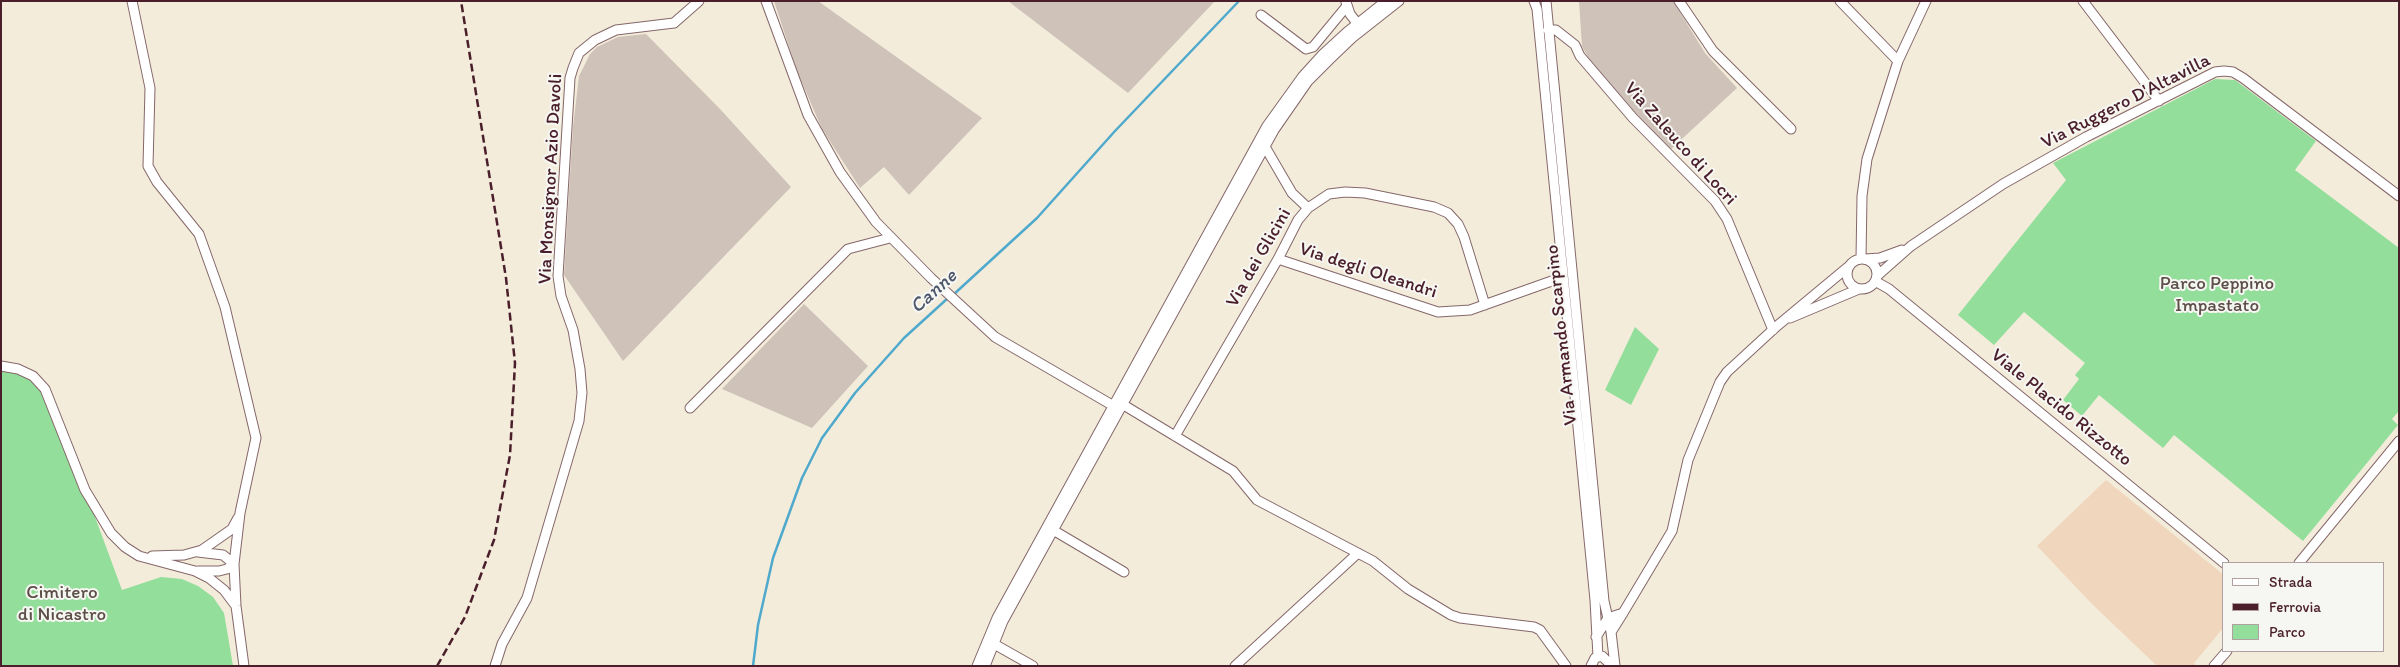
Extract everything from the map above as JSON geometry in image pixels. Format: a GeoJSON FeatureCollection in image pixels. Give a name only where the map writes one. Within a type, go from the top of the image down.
{"type":"FeatureCollection","features":[{"type":"Feature","properties":{"kind":"street"},"geometry":{"type":"LineString","coordinates":[[132,1],[150,88],[148,166],[157,182],[199,234],[225,307],[256,438],[240,514],[234,564],[236,606],[244,666]]}},
{"type":"Feature","properties":{"kind":"street","name":"Via Monsignor Azio Davoli"},"geometry":{"type":"LineString","coordinates":[[495,666],[502,644],[527,598],[579,420],[582,393],[580,369],[573,330],[558,276],[570,78],[573,68],[579,53],[595,40],[616,30],[674,23],[699,1]]}},
{"type":"Feature","properties":{"kind":"street"},"geometry":{"type":"LineString","coordinates":[[766,1],[791,72],[821,140],[856,194],[890,238],[973,319],[995,337],[1112,405]]}},
{"type":"Feature","properties":{"kind":"street"},"geometry":{"type":"LineString","coordinates":[[976,666],[996,618],[1267,126],[1303,76],[1357,23],[1386,1]]}},
{"type":"Feature","properties":{"kind":"street"},"geometry":{"type":"LineString","coordinates":[[985,666],[1003,621],[1264,145],[1290,105],[1315,74],[1352,38],[1399,1]]}},
{"type":"Feature","properties":{"kind":"street","name":"Via Armando Scarpino"},"geometry":{"type":"LineString","coordinates":[[1546,1],[1604,601],[1611,632],[1613,666]]}},
{"type":"Feature","properties":{"kind":"street"},"geometry":{"type":"LineString","coordinates":[[1679,1],[1713,51],[1791,129]]}},
{"type":"Feature","properties":{"kind":"street"},"geometry":{"type":"LineString","coordinates":[[1840,1],[1898,61]]}},
{"type":"Feature","properties":{"kind":"street"},"geometry":{"type":"LineString","coordinates":[[1863,259],[1862,196],[1867,159],[1898,61],[1926,1]]}},
{"type":"Feature","properties":{"kind":"street"},"geometry":{"type":"LineString","coordinates":[[2083,1],[2159,101]]}},
{"type":"Feature","properties":{"kind":"street"},"geometry":{"type":"LineString","coordinates":[[1261,15],[1306,50],[1313,47],[1346,4],[1357,23]]}},
{"type":"Feature","properties":{"kind":"street","name":"Via Armando Scarpino"},"geometry":{"type":"LineString","coordinates":[[1535,5],[1595,600],[1598,657]]}},
{"type":"Feature","properties":{"kind":"street","name":"Via Zaleuco di Locri"},"geometry":{"type":"LineString","coordinates":[[1548,30],[1556,30],[1575,45],[1580,56],[1633,118],[1715,201],[1727,219],[1775,328]]}},
{"type":"Feature","properties":{"kind":"street","name":"Via Ruggero D'Altavilla"},"geometry":{"type":"LineString","coordinates":[[1876,278],[1911,246],[2003,184],[2086,137],[2215,72],[2233,72],[2399,196]]}},
{"type":"Feature","properties":{"kind":"street"},"geometry":{"type":"LineString","coordinates":[[1264,145],[1292,193],[1308,208]]}},
{"type":"Feature","properties":{"kind":"street","name":"Via dei Glicini"},"geometry":{"type":"LineString","coordinates":[[1175,436],[1278,259],[1298,220],[1308,208],[1329,194],[1345,192],[1368,193],[1434,207],[1448,212],[1458,224],[1464,237],[1485,305]]}},
{"type":"Feature","properties":{"kind":"street"},"geometry":{"type":"LineString","coordinates":[[690,408],[848,249],[890,238]]}},
{"type":"Feature","properties":{"kind":"street","name":"Via Ruggero D'Altavilla"},"geometry":{"type":"LineString","coordinates":[[1863,259],[1880,258],[1911,246]]}},
{"type":"Feature","properties":{"kind":"street","name":"Via degli Oleandri"},"geometry":{"type":"LineString","coordinates":[[1278,259],[1438,312],[1462,311],[1485,305],[1563,277]]}},
{"type":"Feature","properties":{"kind":"street"},"geometry":{"type":"LineString","coordinates":[[1611,632],[1672,531],[1688,460],[1720,382],[1727,372],[1775,328],[1853,261],[1863,259],[1875,268],[1876,278],[1868,288],[1859,289],[1809,310],[1775,328]]}},
{"type":"Feature","properties":{"kind":"street"},"geometry":{"type":"LineString","coordinates":[[1848,267],[1848,281],[1859,289]]}},
{"type":"Feature","properties":{"kind":"street","name":"Viale Placido Rizzotto"},"geometry":{"type":"LineString","coordinates":[[1876,278],[2223,562]]}},
{"type":"Feature","properties":{"kind":"street"},"geometry":{"type":"LineString","coordinates":[[1,366],[18,369],[33,376],[45,389],[85,490],[111,533],[125,548],[139,556],[195,571],[209,578],[224,590],[236,606]]}},
{"type":"Feature","properties":{"kind":"street"},"geometry":{"type":"LineString","coordinates":[[1122,404],[1233,471],[1256,500],[1373,561],[1408,589],[1451,615],[1460,618],[1534,627],[1540,630],[1566,666]]}},
{"type":"Feature","properties":{"kind":"street"},"geometry":{"type":"LineString","coordinates":[[2300,562],[2399,441]]}},
{"type":"Feature","properties":{"kind":"street"},"geometry":{"type":"LineString","coordinates":[[195,552],[217,541],[232,529],[240,514]]}},
{"type":"Feature","properties":{"kind":"street"},"geometry":{"type":"LineString","coordinates":[[1053,530],[1124,572]]}},
{"type":"Feature","properties":{"kind":"street"},"geometry":{"type":"LineString","coordinates":[[139,556],[164,557],[195,552],[223,555],[234,564]]}},
{"type":"Feature","properties":{"kind":"street"},"geometry":{"type":"LineString","coordinates":[[1235,666],[1358,553]]}},
{"type":"Feature","properties":{"kind":"street"},"geometry":{"type":"LineString","coordinates":[[195,571],[219,571],[227,569],[234,564]]}},
{"type":"Feature","properties":{"kind":"street"},"geometry":{"type":"LineString","coordinates":[[1596,637],[1608,618],[1623,613]]}},
{"type":"Feature","properties":{"kind":"street"},"geometry":{"type":"LineString","coordinates":[[994,644],[1033,666]]}},
{"type":"Feature","properties":{"kind":"street"},"geometry":{"type":"LineString","coordinates":[[2214,666],[2226,652]]}},
{"type":"Feature","properties":{"kind":"street"},"geometry":{"type":"LineString","coordinates":[[1591,666],[1598,657],[1606,658],[1613,666]]}},
{"type":"Feature","properties":{"kind":"shaded area"},"geometry":{"type":"Polygon","coordinates":[[[774,1],[818,1],[982,118],[909,195],[884,167],[860,188],[822,129],[797,71],[774,1]]]}},
{"type":"Feature","properties":{"kind":"shaded area"},"geometry":{"type":"Polygon","coordinates":[[[1008,1],[1215,1],[1128,93],[1008,1]]]}},
{"type":"Feature","properties":{"kind":"shaded area"},"geometry":{"type":"Polygon","coordinates":[[[1579,1],[1673,1],[1705,53],[1737,88],[1670,150],[1592,66],[1582,46],[1579,1]]]}},
{"type":"Feature","properties":{"kind":"shaded area"},"geometry":{"type":"Polygon","coordinates":[[[646,34],[720,109],[791,187],[623,361],[564,275],[573,127],[579,76],[590,54],[597,47],[618,37],[646,34]]]}},
{"type":"Feature","properties":{"kind":"shaded area"},"geometry":{"type":"Polygon","coordinates":[[[804,304],[868,366],[812,428],[722,389],[804,304]]]}},
{"type":"Feature","properties":{"kind":"shaded area"},"geometry":{"type":"Polygon","coordinates":[[[2106,480],[2222,573],[2222,629],[2194,663],[2196,666],[2157,666],[2092,604],[2037,546],[2106,480]]]}},
{"type":"Feature","properties":{"kind":"green space","name":"Parco Peppino Impastato"},"geometry":{"type":"Polygon","coordinates":[[[2215,79],[2235,80],[2316,141],[2295,170],[2399,248],[2399,411],[2392,419],[2398,425],[2303,541],[2174,435],[2163,448],[2099,395],[2082,416],[2063,400],[2079,379],[2075,375],[2085,363],[2024,312],[1994,345],[1958,315],[2066,180],[2053,163],[2215,79]]]}},
{"type":"Feature","properties":{"kind":"green space"},"geometry":{"type":"Polygon","coordinates":[[[1635,327],[1659,349],[1631,405],[1605,390],[1635,327]]]}},
{"type":"Feature","properties":{"kind":"green space","name":"Cimitero di Nicastro"},"geometry":{"type":"Polygon","coordinates":[[[1,366],[33,376],[54,406],[122,590],[161,577],[182,579],[198,586],[213,597],[224,613],[233,666],[1,666],[1,366]]]}},
{"type":"Feature","properties":{"kind":"waterway","name":"Canne"},"geometry":{"type":"LineString","coordinates":[[953,295],[1037,218],[1115,131],[1239,1]]}},
{"type":"Feature","properties":{"kind":"waterway","name":"Canne"},"geometry":{"type":"LineString","coordinates":[[753,666],[758,625],[773,558],[802,478],[822,438],[855,393],[904,338],[948,298]]}},
{"type":"Feature","properties":{"kind":"railway"},"geometry":{"type":"LineString","coordinates":[[437,666],[465,617],[494,540],[510,455],[515,363],[506,278],[461,1]]}}]}
